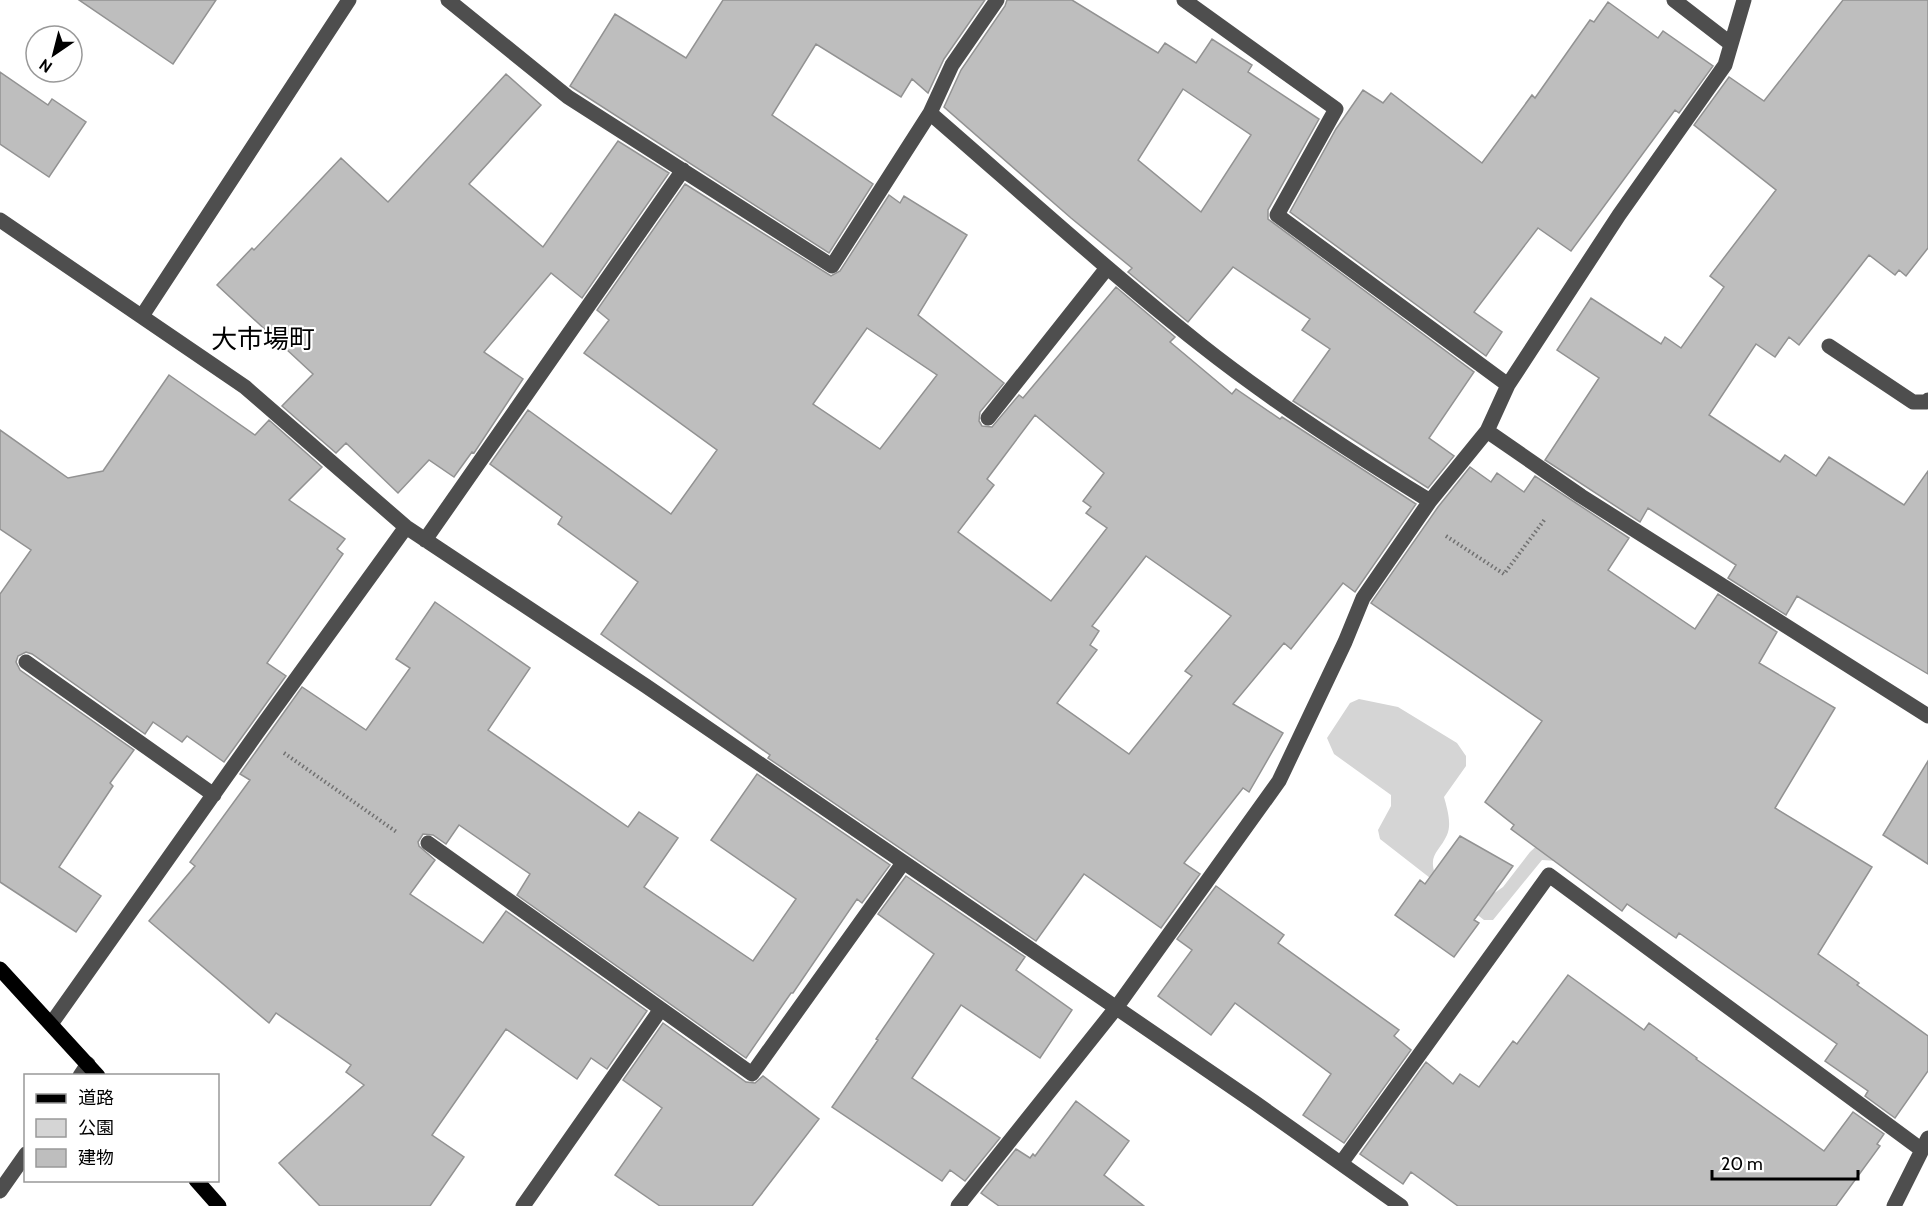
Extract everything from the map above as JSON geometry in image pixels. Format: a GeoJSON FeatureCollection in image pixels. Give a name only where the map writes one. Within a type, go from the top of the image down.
{"type":"FeatureCollection","features":[{"type":"Feature","properties":{"kind":"main road"},"geometry":{"type":"LineString","coordinates":[[0,969],[51,1024],[84,1070]]}},
{"type":"Feature","properties":{"kind":"main road"},"geometry":{"type":"LineString","coordinates":[[198,1182],[219,1206]]}},
{"type":"Feature","properties":{"kind":"street"},"geometry":{"type":"LineString","coordinates":[[142,316],[349,0]]}},
{"type":"Feature","properties":{"kind":"street"},"geometry":{"type":"LineString","coordinates":[[448,0],[568,97],[832,266],[930,113],[952,65],[998,0]]}},
{"type":"Feature","properties":{"kind":"street"},"geometry":{"type":"LineString","coordinates":[[1184,0],[1336,109],[1277,215],[1508,385]]}},
{"type":"Feature","properties":{"kind":"street"},"geometry":{"type":"LineString","coordinates":[[1674,0],[1731,44]]}},
{"type":"Feature","properties":{"kind":"street"},"geometry":{"type":"LineString","coordinates":[[958,1206],[1116,1008],[1279,781],[1345,642],[1362,598],[1430,501],[1486,431],[1508,385],[1619,215],[1725,65],[1744,0]]}},
{"type":"Feature","properties":{"kind":"street"},"geometry":{"type":"LineString","coordinates":[[930,113],[1107,268],[1202,346],[1341,446],[1430,501]]}},
{"type":"Feature","properties":{"kind":"street"},"geometry":{"type":"LineString","coordinates":[[425,540],[683,170]]}},
{"type":"Feature","properties":{"kind":"street"},"geometry":{"type":"LineString","coordinates":[[0,220],[245,387],[406,527],[569,634],[1342,1162],[1401,1206]]}},
{"type":"Feature","properties":{"kind":"street"},"geometry":{"type":"LineString","coordinates":[[988,418],[1107,268]]}},
{"type":"Feature","properties":{"kind":"street"},"geometry":{"type":"LineString","coordinates":[[1829,346],[1913,402],[1928,400]]}},
{"type":"Feature","properties":{"kind":"street"},"geometry":{"type":"LineString","coordinates":[[1486,431],[1581,496],[1928,716]]}},
{"type":"Feature","properties":{"kind":"street"},"geometry":{"type":"LineString","coordinates":[[51,1024],[406,527]]}},
{"type":"Feature","properties":{"kind":"street"},"geometry":{"type":"LineString","coordinates":[[26,662],[214,795]]}},
{"type":"Feature","properties":{"kind":"street"},"geometry":{"type":"LineString","coordinates":[[428,843],[752,1074],[903,863]]}},
{"type":"Feature","properties":{"kind":"street"},"geometry":{"type":"LineString","coordinates":[[1342,1162],[1549,875],[1925,1144],[1894,1206]]}},
{"type":"Feature","properties":{"kind":"street"},"geometry":{"type":"LineString","coordinates":[[523,1206],[661,1009]]}},
{"type":"Feature","properties":{"kind":"street"},"geometry":{"type":"LineString","coordinates":[[0,1191],[24,1157]]}},
{"type":"Feature","properties":{"kind":"path"},"geometry":{"type":"LineString","coordinates":[[1419,519],[1504,574],[1545,519]]}},
{"type":"Feature","properties":{"kind":"path"},"geometry":{"type":"LineString","coordinates":[[256,734],[411,843],[428,843]]}},
{"type":"Feature","properties":{"kind":"green space"},"geometry":{"type":"Polygon","coordinates":[[[1359,699],[1398,707],[1457,743],[1466,756],[1466,766],[1444,797],[1449,826],[1447,835],[1434,857],[1435,874],[1480,903],[1503,887],[1530,852],[1543,840],[1558,861],[1542,860],[1493,920],[1484,920],[1380,839],[1378,830],[1391,806],[1391,795],[1334,754],[1327,738],[1350,703],[1359,699]]]}},
{"type":"Feature","properties":{"kind":"building"},"geometry":{"type":"Polygon","coordinates":[[[79,0],[216,0],[173,64],[79,0]]]}},
{"type":"Feature","properties":{"kind":"building"},"geometry":{"type":"Polygon","coordinates":[[[723,0],[985,0],[944,59],[928,93],[912,79],[901,97],[816,44],[772,115],[873,184],[829,253],[570,86],[615,14],[686,58],[723,0]]]}},
{"type":"Feature","properties":{"kind":"building"},"geometry":{"type":"Polygon","coordinates":[[[1007,0],[1072,0],[1158,53],[1165,43],[1196,63],[1212,39],[1252,65],[1248,72],[1319,119],[1268,210],[1268,219],[1474,372],[1429,438],[1454,456],[1428,488],[1293,401],[1330,349],[1302,330],[1310,319],[1233,267],[1188,322],[1128,272],[1132,268],[944,107],[961,70],[1007,0]],[[1183,89],[1138,160],[1201,212],[1251,135],[1183,89]]]}},
{"type":"Feature","properties":{"kind":"building"},"geometry":{"type":"Polygon","coordinates":[[[1843,0],[1928,0],[1928,248],[1906,276],[1899,270],[1895,275],[1869,255],[1799,345],[1789,337],[1775,357],[1756,344],[1709,415],[1780,462],[1785,455],[1816,476],[1829,457],[1904,505],[1928,471],[1928,674],[1797,596],[1786,615],[1728,578],[1736,565],[1648,508],[1640,522],[1545,460],[1599,378],[1557,350],[1591,298],[1661,344],[1665,337],[1681,348],[1724,287],[1710,276],[1776,190],[1694,125],[1729,77],[1764,101],[1843,0]]]}},
{"type":"Feature","properties":{"kind":"building"},"geometry":{"type":"Polygon","coordinates":[[[1608,2],[1658,38],[1663,31],[1713,66],[1679,113],[1675,110],[1571,251],[1538,228],[1474,312],[1502,332],[1486,356],[1290,212],[1336,129],[1363,90],[1383,103],[1391,93],[1482,163],[1532,95],[1535,98],[1590,20],[1594,22],[1608,2]]]}},
{"type":"Feature","properties":{"kind":"building"},"geometry":{"type":"Polygon","coordinates":[[[0,72],[48,105],[52,99],[86,122],[49,177],[0,144],[0,72]]]}},
{"type":"Feature","properties":{"kind":"building"},"geometry":{"type":"Polygon","coordinates":[[[506,74],[541,105],[469,184],[543,247],[618,141],[669,173],[582,298],[551,273],[484,352],[523,379],[474,453],[472,452],[454,477],[429,460],[398,493],[346,443],[336,453],[282,406],[313,374],[217,285],[252,248],[254,250],[341,158],[388,202],[506,74]]]}},
{"type":"Feature","properties":{"kind":"building"},"geometry":{"type":"Polygon","coordinates":[[[685,184],[831,276],[840,271],[889,195],[900,203],[904,196],[967,235],[918,315],[1004,383],[980,412],[979,421],[982,426],[992,427],[1019,395],[1023,398],[1116,287],[1175,337],[1170,342],[1232,394],[1236,389],[1416,504],[1355,592],[1343,583],[1291,649],[1284,643],[1233,704],[1283,733],[1249,792],[1243,788],[1184,863],[1200,874],[1161,928],[1084,874],[1036,941],[768,758],[770,755],[601,634],[638,582],[558,524],[562,517],[490,464],[528,410],[671,514],[717,450],[584,353],[609,320],[597,310],[685,184]],[[867,328],[813,404],[880,449],[937,375],[867,328]],[[1035,415],[987,479],[994,485],[958,532],[1051,601],[1107,528],[1086,513],[1091,507],[1083,501],[1104,473],[1035,415]],[[1146,556],[1092,626],[1099,631],[1090,645],[1097,650],[1057,703],[1129,754],[1192,676],[1185,671],[1231,616],[1146,556]]]}},
{"type":"Feature","properties":{"kind":"building"},"geometry":{"type":"Polygon","coordinates":[[[169,375],[255,435],[269,420],[322,467],[289,500],[345,539],[337,549],[343,554],[267,663],[286,676],[224,762],[187,736],[182,742],[153,722],[145,734],[32,654],[26,652],[18,656],[16,662],[20,670],[134,750],[110,783],[113,786],[59,867],[101,896],[76,932],[0,882],[0,594],[31,550],[0,529],[0,430],[68,478],[103,471],[169,375]]]}},
{"type":"Feature","properties":{"kind":"building"},"geometry":{"type":"Polygon","coordinates":[[[1470,467],[1491,482],[1497,473],[1524,492],[1535,476],[1629,538],[1608,570],[1695,629],[1718,594],[1777,632],[1759,663],[1835,708],[1775,808],[1872,867],[1818,954],[1928,1036],[1928,1071],[1895,1118],[1865,1096],[1868,1091],[1825,1061],[1837,1044],[1679,933],[1676,938],[1627,904],[1622,911],[1511,829],[1514,825],[1485,802],[1542,721],[1371,603],[1438,507],[1470,467]]]}},
{"type":"Feature","properties":{"kind":"building"},"geometry":{"type":"Polygon","coordinates":[[[435,602],[530,668],[488,730],[628,827],[639,812],[678,838],[644,887],[753,961],[796,899],[711,840],[757,774],[890,865],[862,903],[857,899],[746,1058],[517,895],[530,874],[459,825],[446,844],[433,835],[423,834],[418,842],[419,846],[435,860],[410,894],[483,943],[506,911],[647,1011],[607,1069],[591,1058],[577,1079],[506,1029],[432,1135],[464,1157],[430,1206],[320,1206],[279,1163],[364,1085],[346,1072],[351,1065],[276,1013],[269,1023],[149,921],[195,866],[190,862],[250,780],[240,774],[302,687],[366,730],[410,668],[396,659],[435,602]]]}},
{"type":"Feature","properties":{"kind":"building"},"geometry":{"type":"Polygon","coordinates":[[[1928,761],[1928,864],[1883,835],[1928,761]]]}},
{"type":"Feature","properties":{"kind":"building"},"geometry":{"type":"Polygon","coordinates":[[[1460,836],[1513,866],[1474,920],[1479,923],[1454,957],[1395,915],[1420,880],[1425,884],[1460,836]]]}},
{"type":"Feature","properties":{"kind":"building"},"geometry":{"type":"Polygon","coordinates":[[[906,876],[1025,957],[1016,970],[1072,1010],[1040,1058],[961,1005],[912,1078],[1000,1138],[965,1181],[950,1170],[942,1181],[832,1107],[934,954],[878,914],[906,876]]]}},
{"type":"Feature","properties":{"kind":"building"},"geometry":{"type":"Polygon","coordinates":[[[1216,886],[1284,935],[1278,943],[1399,1030],[1394,1036],[1411,1050],[1344,1143],[1303,1115],[1331,1074],[1235,1003],[1211,1035],[1158,996],[1192,950],[1177,939],[1216,886]]]}},
{"type":"Feature","properties":{"kind":"building"},"geometry":{"type":"Polygon","coordinates":[[[1568,975],[1644,1030],[1649,1023],[1824,1151],[1853,1112],[1884,1134],[1877,1144],[1880,1146],[1836,1206],[1458,1206],[1411,1172],[1403,1184],[1360,1154],[1426,1062],[1453,1084],[1460,1074],[1479,1087],[1513,1041],[1517,1044],[1568,975]]]}},
{"type":"Feature","properties":{"kind":"building"},"geometry":{"type":"Polygon","coordinates":[[[663,1023],[746,1082],[755,1083],[763,1076],[819,1119],[752,1206],[660,1206],[615,1175],[662,1108],[623,1080],[663,1023]]]}},
{"type":"Feature","properties":{"kind":"building"},"geometry":{"type":"Polygon","coordinates":[[[1076,1101],[1129,1141],[1104,1175],[1144,1206],[999,1206],[981,1193],[1016,1149],[1030,1158],[1033,1154],[1035,1156],[1076,1101]]]}},
{"type":"Feature","properties":{"kind":"district","name":"大市場町"},"geometry":{"type":"Point","coordinates":[263,339]}}]}
